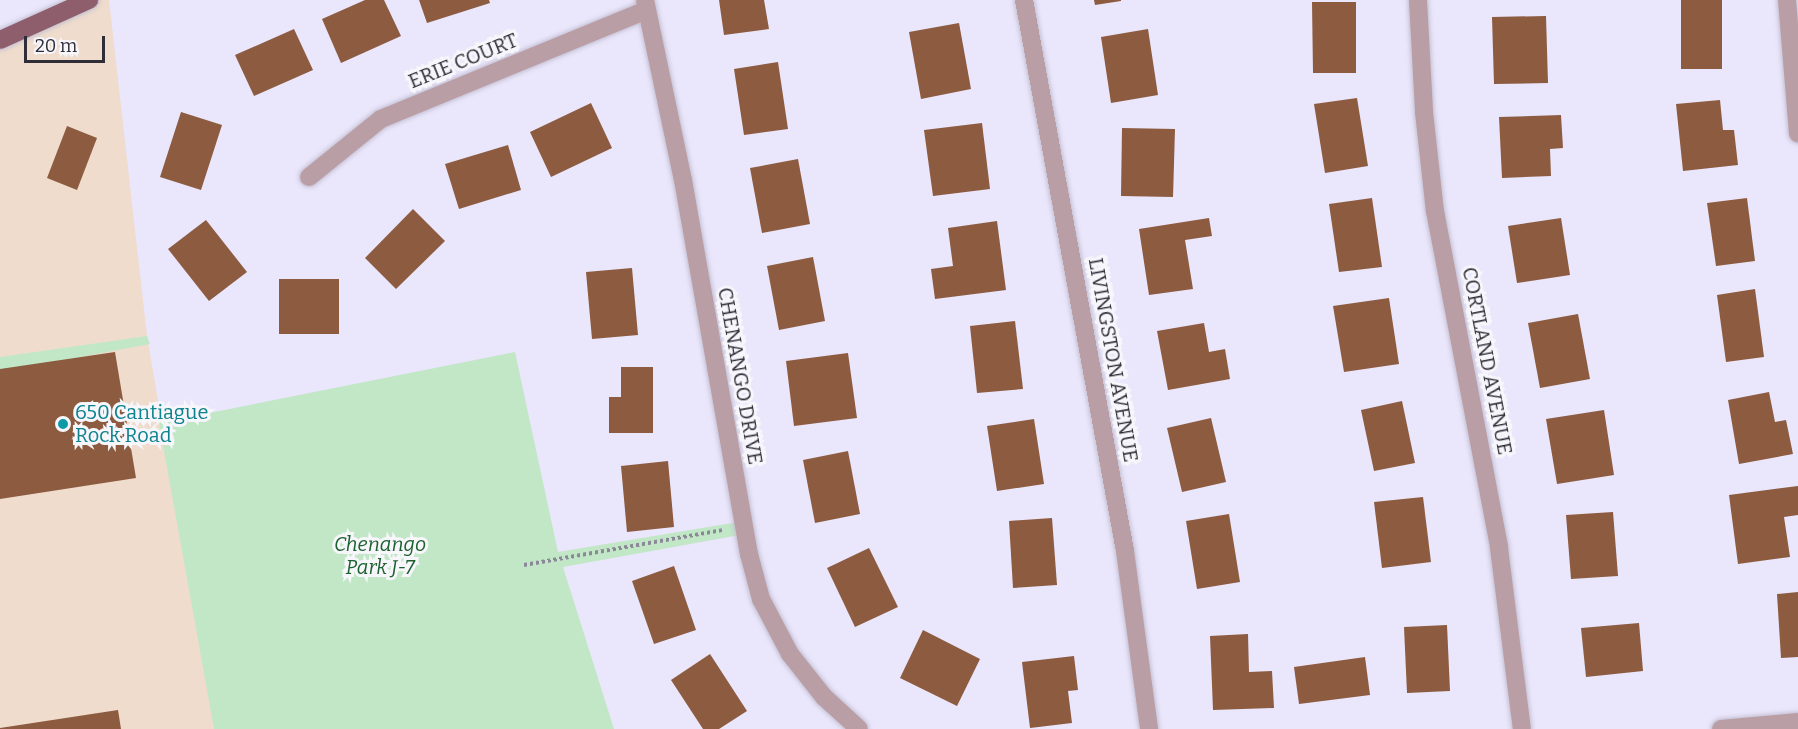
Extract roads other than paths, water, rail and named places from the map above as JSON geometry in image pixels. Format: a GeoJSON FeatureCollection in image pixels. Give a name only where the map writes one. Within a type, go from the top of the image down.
{"type":"FeatureCollection","features":[{"type":"Feature","properties":{"kind":"main road"},"geometry":{"type":"LineString","coordinates":[[0,40],[89,0]]}},
{"type":"Feature","properties":{"kind":"street","name":"LIVINGSTON AVENUE"},"geometry":{"type":"LineString","coordinates":[[1024,0],[1125,551],[1149,729]]}},
{"type":"Feature","properties":{"kind":"street","name":"CORTLAND AVENUE"},"geometry":{"type":"LineString","coordinates":[[1418,0],[1424,112],[1435,211],[1499,549],[1522,729]]}},
{"type":"Feature","properties":{"kind":"street"},"geometry":{"type":"LineString","coordinates":[[1787,0],[1798,134]]}},
{"type":"Feature","properties":{"kind":"street","name":"ERIE COURT"},"geometry":{"type":"LineString","coordinates":[[309,177],[381,119],[646,5]]}},
{"type":"Feature","properties":{"kind":"street","name":"CHENANGO DRIVE"},"geometry":{"type":"LineString","coordinates":[[646,5],[683,180],[744,526],[761,599],[790,654],[824,697],[859,729]]}},
{"type":"Feature","properties":{"kind":"street"},"geometry":{"type":"LineString","coordinates":[[1721,729],[1798,722]]}},
{"type":"Feature","properties":{"kind":"place","name":"650 Cantiague Rock Road"},"geometry":{"type":"Point","coordinates":[63,424]}},
{"type":"Feature","properties":{"kind":"park label","name":"Chenango Park J-7"},"geometry":{"type":"Point","coordinates":[380,556]}}]}
